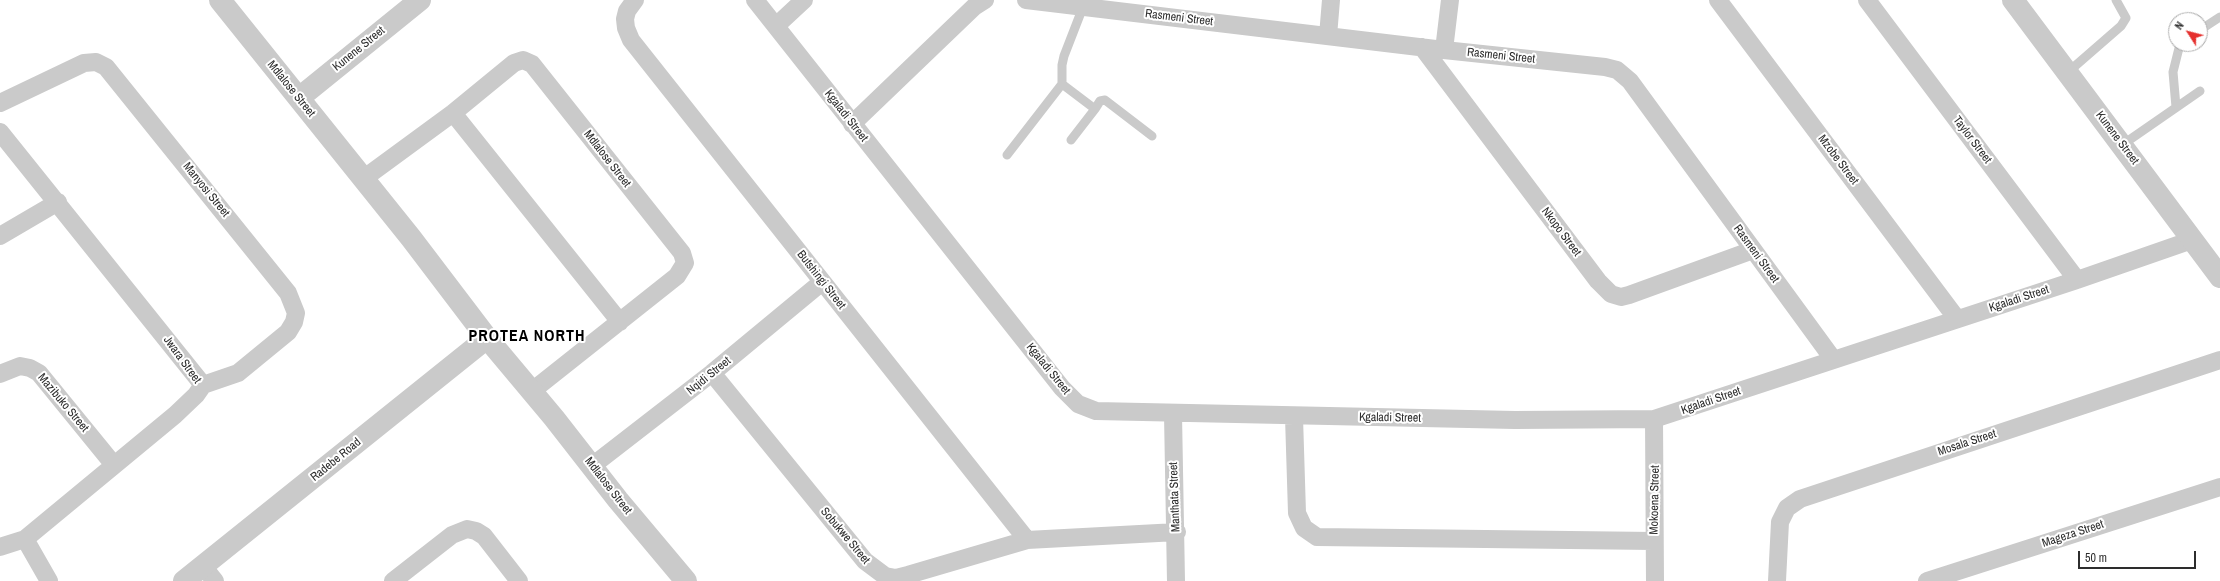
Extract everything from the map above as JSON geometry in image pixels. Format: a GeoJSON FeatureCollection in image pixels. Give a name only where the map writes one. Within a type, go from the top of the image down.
{"type":"FeatureCollection","features":[{"type":"Feature","properties":{"kind":"street","name":"Mdlalose Street"},"geometry":{"type":"LineString","coordinates":[[220,0],[411,238],[487,338],[532,391],[686,581]]}},
{"type":"Feature","properties":{"kind":"street","name":"Kunene Street"},"geometry":{"type":"LineString","coordinates":[[299,98],[420,0]]}},
{"type":"Feature","properties":{"kind":"street","name":"Butshingi Street"},"geometry":{"type":"LineString","coordinates":[[635,0],[626,15],[626,28],[631,40],[1027,540]]}},
{"type":"Feature","properties":{"kind":"street","name":"Kgaladi Street"},"geometry":{"type":"LineString","coordinates":[[755,0],[1062,388],[1078,404],[1096,412],[1294,417],[1515,420],[1654,419],[2077,280],[2192,240]]}},
{"type":"Feature","properties":{"kind":"street"},"geometry":{"type":"LineString","coordinates":[[776,26],[804,0]]}},
{"type":"Feature","properties":{"kind":"street"},"geometry":{"type":"LineString","coordinates":[[852,124],[974,7],[985,0]]}},
{"type":"Feature","properties":{"kind":"street","name":"Rasmeni Street"},"geometry":{"type":"LineString","coordinates":[[1026,0],[1444,50],[1605,67],[1617,70],[1630,81],[1833,359]]}},
{"type":"Feature","properties":{"kind":"street"},"geometry":{"type":"LineString","coordinates":[[1328,36],[1331,0]]}},
{"type":"Feature","properties":{"kind":"street"},"geometry":{"type":"LineString","coordinates":[[1444,50],[1450,0]]}},
{"type":"Feature","properties":{"kind":"street","name":"Mzobe Street"},"geometry":{"type":"LineString","coordinates":[[1718,0],[1957,319]]}},
{"type":"Feature","properties":{"kind":"street","name":"Taylor Street"},"geometry":{"type":"LineString","coordinates":[[1866,0],[2077,280]]}},
{"type":"Feature","properties":{"kind":"street","name":"Kunene Street"},"geometry":{"type":"LineString","coordinates":[[2013,0],[2220,277]]}},
{"type":"Feature","properties":{"kind":"street","name":"Nkopo Street"},"geometry":{"type":"LineString","coordinates":[[1422,47],[1598,281],[1611,294],[1621,297],[1629,295],[1753,250]]}},
{"type":"Feature","properties":{"kind":"street","name":"Mdlalose Street"},"geometry":{"type":"LineString","coordinates":[[363,179],[453,113],[514,63],[523,60],[532,64],[684,256],[684,267],[677,276],[532,391]]}},
{"type":"Feature","properties":{"kind":"street","name":"Manyosi Street"},"geometry":{"type":"LineString","coordinates":[[0,103],[84,63],[96,62],[106,67],[288,294],[296,313],[294,322],[288,332],[238,373],[203,385]]}},
{"type":"Feature","properties":{"kind":"street"},"geometry":{"type":"LineString","coordinates":[[453,113],[620,322]]}},
{"type":"Feature","properties":{"kind":"street","name":"Jwara Street"},"geometry":{"type":"LineString","coordinates":[[0,132],[58,202],[203,385],[188,404],[25,539],[0,547]]}},
{"type":"Feature","properties":{"kind":"street"},"geometry":{"type":"LineString","coordinates":[[0,236],[58,202]]}},
{"type":"Feature","properties":{"kind":"street","name":"Nqidi Street"},"geometry":{"type":"LineString","coordinates":[[592,466],[712,373],[822,282]]}},
{"type":"Feature","properties":{"kind":"street","name":"Radebe Road"},"geometry":{"type":"LineString","coordinates":[[184,581],[209,573],[487,338]]}},
{"type":"Feature","properties":{"kind":"street","name":"Mosala Street"},"geometry":{"type":"LineString","coordinates":[[1777,581],[1780,522],[1787,508],[1800,499],[2220,360]]}},
{"type":"Feature","properties":{"kind":"street","name":"Mazibuko Street"},"geometry":{"type":"LineString","coordinates":[[0,374],[20,366],[30,368],[39,373],[114,465]]}},
{"type":"Feature","properties":{"kind":"street","name":"Sobukwe Street"},"geometry":{"type":"LineString","coordinates":[[712,373],[865,561],[880,574],[890,577],[901,577],[1027,540],[1176,532]]}},
{"type":"Feature","properties":{"kind":"street","name":"Manthata Street"},"geometry":{"type":"LineString","coordinates":[[1173,414],[1176,581]]}},
{"type":"Feature","properties":{"kind":"street"},"geometry":{"type":"LineString","coordinates":[[1294,417],[1297,513],[1304,528],[1317,537],[1654,540]]}},
{"type":"Feature","properties":{"kind":"street","name":"Mokoena Street"},"geometry":{"type":"LineString","coordinates":[[1654,419],[1655,581]]}},
{"type":"Feature","properties":{"kind":"street","name":"Mageza Street"},"geometry":{"type":"LineString","coordinates":[[1927,581],[2220,486]]}},
{"type":"Feature","properties":{"kind":"street"},"geometry":{"type":"LineString","coordinates":[[393,581],[452,535],[467,529],[476,531],[484,536],[519,581]]}},
{"type":"Feature","properties":{"kind":"street"},"geometry":{"type":"LineString","coordinates":[[25,539],[49,581]]}},
{"type":"Feature","properties":{"kind":"lane"},"geometry":{"type":"LineString","coordinates":[[2067,73],[2121,26],[2126,18],[2116,0]]}},
{"type":"Feature","properties":{"kind":"lane"},"geometry":{"type":"LineString","coordinates":[[1006,154],[1062,84],[1064,56],[1083,7]]}},
{"type":"Feature","properties":{"kind":"lane"},"geometry":{"type":"LineString","coordinates":[[2208,25],[2220,18]]}},
{"type":"Feature","properties":{"kind":"lane"},"geometry":{"type":"LineString","coordinates":[[2176,107],[2172,72],[2178,52]]}},
{"type":"Feature","properties":{"kind":"lane"},"geometry":{"type":"LineString","coordinates":[[1062,84],[1095,109]]}},
{"type":"Feature","properties":{"kind":"lane"},"geometry":{"type":"LineString","coordinates":[[2122,145],[2200,92]]}},
{"type":"Feature","properties":{"kind":"lane"},"geometry":{"type":"LineString","coordinates":[[1070,140],[1100,101],[1105,100],[1152,136]]}},
{"type":"Feature","properties":{"kind":"district","name":"PROTEA NORTH"},"geometry":{"type":"Point","coordinates":[527,337]}}]}
